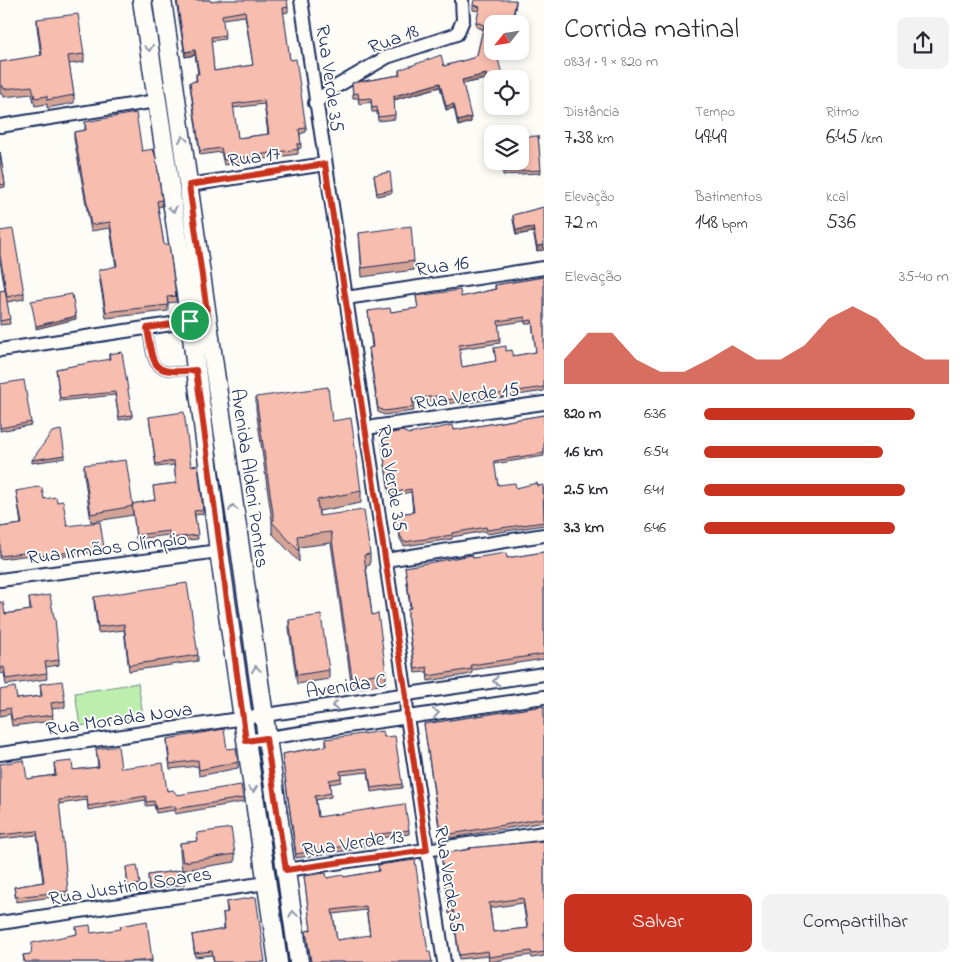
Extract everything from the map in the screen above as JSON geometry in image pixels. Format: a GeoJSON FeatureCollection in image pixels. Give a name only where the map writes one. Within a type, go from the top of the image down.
{"type":"FeatureCollection","features":[{"type":"Feature","properties":{"kind":"main road","name":"Avenida Aldeni Pontes"},"geometry":{"type":"LineString","coordinates":[[142,0],[190,321],[219,551],[278,962]]}},
{"type":"Feature","properties":{"kind":"main road","name":"Avenida Aldeni Pontes"},"geometry":{"type":"LineString","coordinates":[[162,0],[266,738],[300,962]]}},
{"type":"Feature","properties":{"kind":"street","name":"Rua Verde 35"},"geometry":{"type":"LineString","coordinates":[[301,0],[315,103],[386,560],[406,696],[407,717],[444,962]]}},
{"type":"Feature","properties":{"kind":"street","name":"Rua 18"},"geometry":{"type":"LineString","coordinates":[[315,103],[332,89],[388,57],[457,34],[463,20],[462,0]]}},
{"type":"Feature","properties":{"kind":"street"},"geometry":{"type":"LineString","coordinates":[[0,126],[156,101]]}},
{"type":"Feature","properties":{"kind":"street","name":"Rua 17"},"geometry":{"type":"LineString","coordinates":[[189,185],[325,164]]}},
{"type":"Feature","properties":{"kind":"street","name":"Rua 16"},"geometry":{"type":"LineString","coordinates":[[346,298],[544,268]]}},
{"type":"Feature","properties":{"kind":"street"},"geometry":{"type":"LineString","coordinates":[[0,350],[208,318]]}},
{"type":"Feature","properties":{"kind":"street","name":"Rua Verde 15"},"geometry":{"type":"LineString","coordinates":[[366,428],[544,403]]}},
{"type":"Feature","properties":{"kind":"street"},"geometry":{"type":"LineString","coordinates":[[386,560],[544,535]]}},
{"type":"Feature","properties":{"kind":"street","name":"Rua Irmãos Olímpio"},"geometry":{"type":"LineString","coordinates":[[0,580],[219,551]]}},
{"type":"Feature","properties":{"kind":"street","name":"Avenida C"},"geometry":{"type":"LineString","coordinates":[[243,720],[544,674]]}},
{"type":"Feature","properties":{"kind":"street","name":"Avenida C"},"geometry":{"type":"LineString","coordinates":[[246,741],[544,697]]}},
{"type":"Feature","properties":{"kind":"street","name":"Rua Morada Nova"},"geometry":{"type":"LineString","coordinates":[[0,754],[243,720]]}},
{"type":"Feature","properties":{"kind":"street","name":"Rua Verde 13"},"geometry":{"type":"LineString","coordinates":[[286,870],[544,833]]}},
{"type":"Feature","properties":{"kind":"street","name":"Rua Justino Soares"},"geometry":{"type":"LineString","coordinates":[[0,923],[266,883]]}},
{"type":"Feature","properties":{"kind":"lane"},"geometry":{"type":"LineString","coordinates":[[147,328],[151,355],[158,368],[165,372],[196,370]]}},
{"type":"Feature","properties":{"kind":"green space"},"geometry":{"type":"Polygon","coordinates":[[[138,683],[143,716],[80,726],[75,693],[138,683]]]}},
{"type":"Feature","properties":{"kind":"building"},"geometry":{"type":"Polygon","coordinates":[[[177,0],[210,0],[211,2],[222,0],[287,0],[288,7],[283,8],[290,60],[296,59],[306,128],[299,129],[301,144],[297,144],[298,149],[224,160],[221,148],[200,151],[190,82],[197,81],[196,74],[199,74],[195,50],[185,52],[177,0]],[[245,11],[222,15],[225,35],[211,37],[214,71],[253,65],[245,11]],[[264,100],[233,104],[238,138],[269,134],[264,100]]]}},
{"type":"Feature","properties":{"kind":"building"},"geometry":{"type":"Polygon","coordinates":[[[474,0],[516,0],[513,15],[484,15],[484,25],[476,22],[480,7],[473,5],[474,0]]]}},
{"type":"Feature","properties":{"kind":"building"},"geometry":{"type":"Polygon","coordinates":[[[78,14],[84,54],[68,56],[74,95],[47,100],[47,96],[35,98],[32,86],[4,89],[3,86],[0,86],[0,62],[42,55],[37,19],[78,14]]]}},
{"type":"Feature","properties":{"kind":"building"},"geometry":{"type":"Polygon","coordinates":[[[484,25],[484,60],[498,60],[501,70],[484,70],[484,74],[462,80],[471,117],[458,121],[454,104],[446,106],[440,83],[394,96],[395,115],[378,117],[377,107],[372,108],[371,98],[359,99],[358,93],[353,94],[352,83],[400,75],[399,70],[441,55],[444,66],[473,58],[477,55],[484,25]]]}},
{"type":"Feature","properties":{"kind":"building"},"geometry":{"type":"Polygon","coordinates":[[[136,113],[142,151],[153,149],[156,158],[162,200],[157,201],[164,245],[169,244],[176,296],[167,297],[168,305],[106,312],[99,270],[117,266],[110,222],[91,225],[74,132],[86,130],[85,122],[136,113]]]}},
{"type":"Feature","properties":{"kind":"building"},"geometry":{"type":"Polygon","coordinates":[[[529,136],[538,136],[541,170],[503,172],[503,170],[529,170],[529,136]]]}},
{"type":"Feature","properties":{"kind":"building"},"geometry":{"type":"Polygon","coordinates":[[[0,152],[5,184],[0,185],[0,152]]]}},
{"type":"Feature","properties":{"kind":"building"},"geometry":{"type":"Polygon","coordinates":[[[390,172],[392,190],[377,193],[374,175],[390,172]]]}},
{"type":"Feature","properties":{"kind":"building"},"geometry":{"type":"Polygon","coordinates":[[[544,207],[544,245],[537,246],[533,227],[516,230],[513,215],[544,207]]]}},
{"type":"Feature","properties":{"kind":"building"},"geometry":{"type":"Polygon","coordinates":[[[411,226],[414,261],[362,268],[359,233],[411,226]]]}},
{"type":"Feature","properties":{"kind":"building"},"geometry":{"type":"Polygon","coordinates":[[[13,229],[24,293],[7,297],[0,255],[0,231],[13,229]]]}},
{"type":"Feature","properties":{"kind":"building"},"geometry":{"type":"Polygon","coordinates":[[[544,277],[544,387],[460,400],[460,398],[439,401],[438,396],[412,399],[414,407],[384,411],[378,408],[369,348],[373,347],[368,311],[390,308],[391,312],[418,308],[416,296],[460,290],[461,297],[496,289],[495,285],[544,277]],[[525,317],[498,321],[500,339],[459,345],[462,367],[496,361],[494,348],[506,346],[506,351],[512,350],[513,356],[536,352],[532,320],[525,321],[525,317]]]}},
{"type":"Feature","properties":{"kind":"building"},"geometry":{"type":"Polygon","coordinates":[[[5,290],[10,319],[0,321],[0,291],[5,290]]]}},
{"type":"Feature","properties":{"kind":"building"},"geometry":{"type":"Polygon","coordinates":[[[72,294],[76,316],[36,326],[31,301],[72,294]]]}},
{"type":"Feature","properties":{"kind":"building"},"geometry":{"type":"Polygon","coordinates":[[[122,352],[132,415],[119,417],[115,392],[60,398],[56,369],[110,359],[109,354],[122,352]]]}},
{"type":"Feature","properties":{"kind":"building"},"geometry":{"type":"Polygon","coordinates":[[[24,380],[31,422],[0,428],[0,384],[24,380]]]}},
{"type":"Feature","properties":{"kind":"building"},"geometry":{"type":"Polygon","coordinates":[[[328,387],[332,421],[351,418],[361,491],[317,500],[319,516],[364,510],[370,554],[364,555],[372,615],[378,613],[386,672],[352,678],[331,532],[297,536],[299,551],[272,522],[274,520],[256,397],[328,387]]]}},
{"type":"Feature","properties":{"kind":"building"},"geometry":{"type":"Polygon","coordinates":[[[184,412],[191,466],[198,465],[203,510],[194,511],[198,535],[170,538],[169,531],[136,535],[132,504],[155,500],[153,486],[176,483],[174,461],[156,464],[149,417],[184,412]]]}},
{"type":"Feature","properties":{"kind":"building"},"geometry":{"type":"Polygon","coordinates":[[[544,415],[544,453],[494,461],[498,485],[515,483],[516,488],[537,483],[538,486],[543,485],[544,522],[487,530],[486,527],[452,533],[452,535],[404,542],[400,535],[397,514],[414,512],[411,489],[391,493],[389,490],[382,438],[387,434],[402,431],[409,434],[453,425],[454,430],[544,415]]]}},
{"type":"Feature","properties":{"kind":"building"},"geometry":{"type":"Polygon","coordinates":[[[61,430],[65,455],[32,460],[52,432],[61,430]]]}},
{"type":"Feature","properties":{"kind":"building"},"geometry":{"type":"Polygon","coordinates":[[[126,460],[133,506],[91,514],[84,465],[126,460]]]}},
{"type":"Feature","properties":{"kind":"building"},"geometry":{"type":"Polygon","coordinates":[[[42,488],[44,499],[56,497],[57,502],[63,501],[67,526],[100,522],[104,548],[40,556],[39,551],[0,556],[0,527],[22,524],[16,491],[42,488]]]}},
{"type":"Feature","properties":{"kind":"building"},"geometry":{"type":"Polygon","coordinates":[[[544,552],[544,654],[471,665],[472,669],[428,676],[427,667],[415,669],[408,619],[408,608],[411,608],[405,567],[472,555],[473,558],[506,553],[507,558],[544,552]]]}},
{"type":"Feature","properties":{"kind":"building"},"geometry":{"type":"Polygon","coordinates":[[[187,583],[198,655],[129,665],[124,624],[98,627],[94,597],[187,583]]]}},
{"type":"Feature","properties":{"kind":"building"},"geometry":{"type":"Polygon","coordinates":[[[50,595],[55,618],[59,660],[45,662],[47,673],[6,679],[4,667],[0,668],[0,602],[3,602],[5,614],[31,610],[29,598],[50,595]]]}},
{"type":"Feature","properties":{"kind":"building"},"geometry":{"type":"Polygon","coordinates":[[[321,615],[329,670],[297,675],[289,620],[321,615]]]}},
{"type":"Feature","properties":{"kind":"building"},"geometry":{"type":"Polygon","coordinates":[[[62,681],[65,701],[51,703],[53,715],[12,720],[10,708],[0,710],[0,690],[15,687],[17,699],[42,696],[40,684],[62,681]]]}},
{"type":"Feature","properties":{"kind":"building"},"geometry":{"type":"Polygon","coordinates":[[[544,706],[544,818],[451,834],[439,824],[424,724],[544,706]]]}},
{"type":"Feature","properties":{"kind":"building"},"geometry":{"type":"Polygon","coordinates":[[[224,729],[227,749],[236,748],[238,762],[199,770],[198,760],[170,764],[167,739],[224,729]]]}},
{"type":"Feature","properties":{"kind":"building"},"geometry":{"type":"Polygon","coordinates":[[[383,731],[384,737],[395,736],[402,784],[371,788],[368,768],[340,771],[341,778],[329,780],[331,793],[315,796],[318,817],[405,804],[409,830],[374,835],[374,838],[364,840],[364,843],[296,854],[282,754],[327,746],[326,739],[383,731]]]}},
{"type":"Feature","properties":{"kind":"building"},"geometry":{"type":"Polygon","coordinates":[[[118,746],[121,768],[163,763],[167,791],[173,790],[177,795],[241,785],[243,798],[175,809],[175,806],[156,809],[154,801],[146,802],[146,796],[88,806],[87,796],[59,800],[68,891],[16,897],[14,887],[44,882],[37,831],[0,835],[0,764],[24,760],[27,779],[56,775],[54,763],[72,761],[73,770],[99,767],[96,749],[118,746]]]}},
{"type":"Feature","properties":{"kind":"building"},"geometry":{"type":"Polygon","coordinates":[[[231,828],[235,854],[183,862],[180,843],[198,841],[197,833],[231,828]]]}},
{"type":"Feature","properties":{"kind":"building"},"geometry":{"type":"Polygon","coordinates":[[[544,841],[544,952],[532,954],[531,951],[489,957],[488,951],[459,955],[453,909],[449,910],[441,854],[471,849],[469,848],[544,841]],[[523,898],[489,903],[493,932],[528,928],[523,898]]]}},
{"type":"Feature","properties":{"kind":"building"},"geometry":{"type":"Polygon","coordinates":[[[415,860],[428,952],[430,952],[432,962],[311,962],[306,931],[311,930],[304,876],[326,873],[327,878],[343,875],[344,877],[379,871],[378,865],[415,860]],[[366,906],[332,910],[337,940],[370,935],[366,906]]]}},
{"type":"Feature","properties":{"kind":"building"},"geometry":{"type":"Polygon","coordinates":[[[137,865],[140,884],[128,886],[126,867],[137,865]]]}},
{"type":"Feature","properties":{"kind":"building"},"geometry":{"type":"Polygon","coordinates":[[[184,870],[185,881],[149,887],[148,875],[184,870]]]}},
{"type":"Feature","properties":{"kind":"building"},"geometry":{"type":"Polygon","coordinates":[[[256,897],[265,962],[214,962],[212,951],[195,953],[192,935],[225,929],[223,913],[228,912],[226,902],[256,897]]]}},
{"type":"Feature","properties":{"kind":"building"},"geometry":{"type":"Polygon","coordinates":[[[147,921],[152,960],[128,962],[25,962],[23,955],[31,954],[32,943],[77,934],[76,927],[90,925],[91,933],[121,929],[120,926],[147,921]]]}},
{"type":"Feature","properties":{"kind":"route"},"geometry":{"type":"LineString","coordinates":[[325,164],[406,696],[407,717],[427,850],[286,870],[266,738],[246,741],[196,370],[165,372],[158,368],[151,355],[147,328],[190,321],[208,318],[189,185],[325,164]]}}]}
